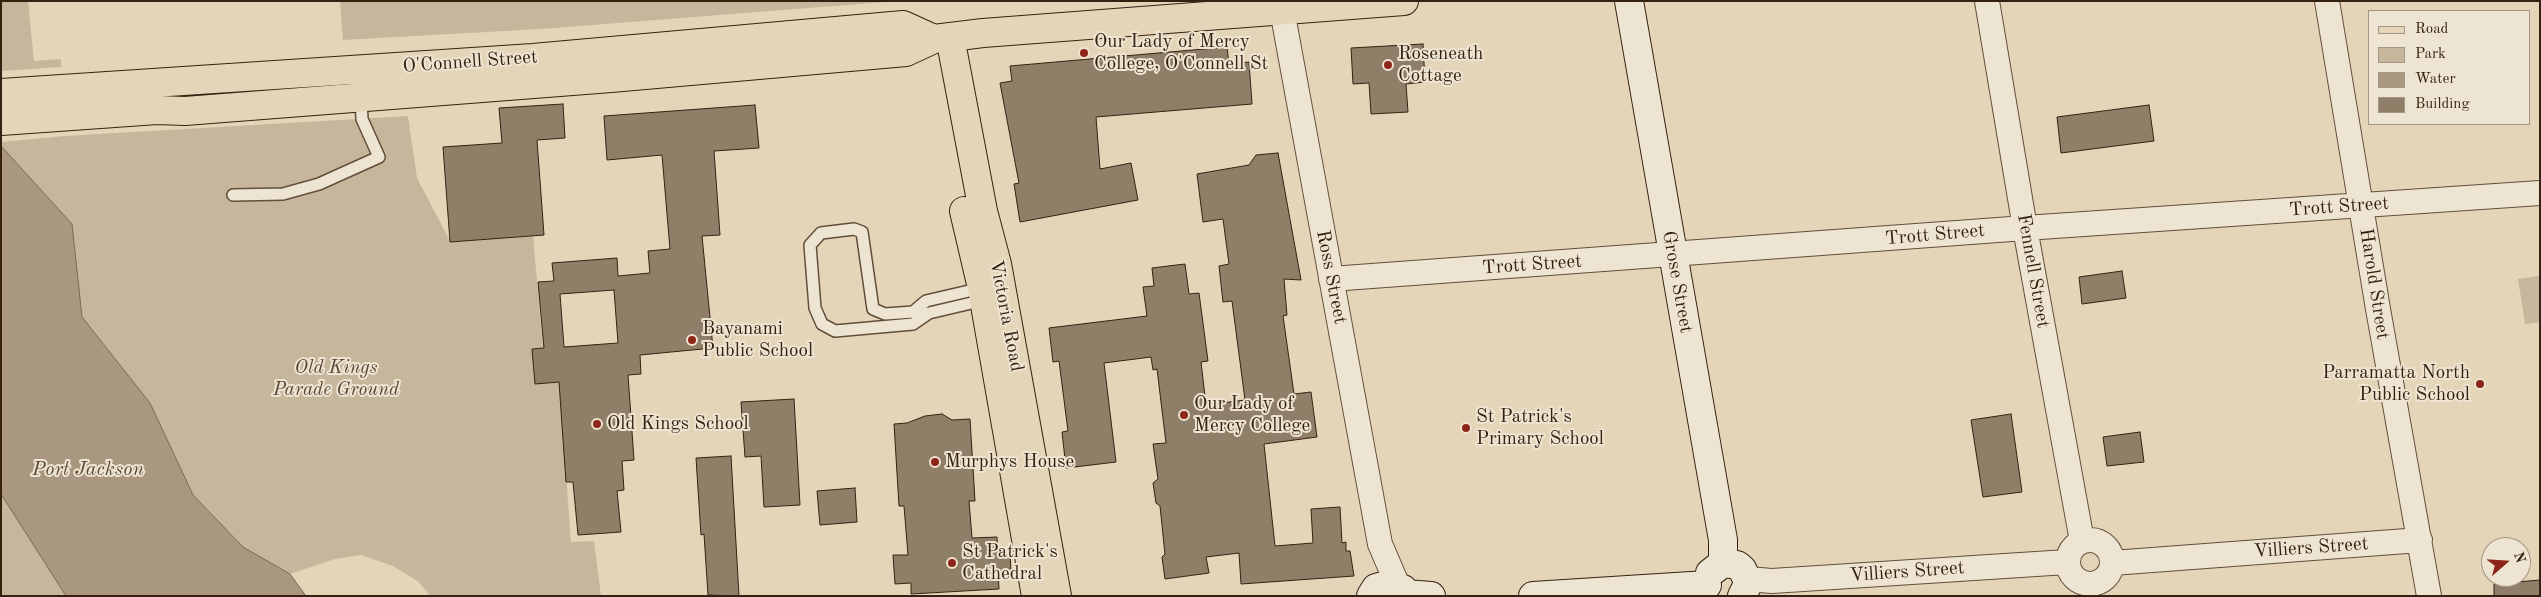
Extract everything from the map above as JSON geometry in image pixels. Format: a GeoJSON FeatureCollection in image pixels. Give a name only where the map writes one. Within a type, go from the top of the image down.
{"type":"FeatureCollection","features":[{"type":"Feature","properties":{"kind":"main road","name":"O'Connell Street"},"geometry":{"type":"LineString","coordinates":[[1,121],[51,116],[157,110],[185,111],[361,98],[906,52],[942,38],[1404,1]]}},
{"type":"Feature","properties":{"kind":"main road","name":"O'Connell Street"},"geometry":{"type":"LineString","coordinates":[[1,93],[533,58],[904,25],[942,38]]}},
{"type":"Feature","properties":{"kind":"main road","name":"Victoria Road"},"geometry":{"type":"LineString","coordinates":[[942,38],[966,218],[983,294],[1036,596]]}},
{"type":"Feature","properties":{"kind":"main road","name":"Victoria Road"},"geometry":{"type":"LineString","coordinates":[[942,38],[997,264],[1057,596]]}},
{"type":"Feature","properties":{"kind":"street","name":"Grose Street"},"geometry":{"type":"LineString","coordinates":[[1629,1],[1723,540],[1723,563]]}},
{"type":"Feature","properties":{"kind":"street","name":"Fennell Street"},"geometry":{"type":"LineString","coordinates":[[1987,1],[2024,228],[2082,541]]}},
{"type":"Feature","properties":{"kind":"street","name":"Harold Street"},"geometry":{"type":"LineString","coordinates":[[2327,1],[2429,596]]}},
{"type":"Feature","properties":{"kind":"street","name":"Ross Street"},"geometry":{"type":"LineString","coordinates":[[1282,10],[1380,544],[1374,570],[1398,593]]}},
{"type":"Feature","properties":{"kind":"street","name":"Trott Street"},"geometry":{"type":"LineString","coordinates":[[1331,279],[1672,256],[2024,228],[2540,193]]}},
{"type":"Feature","properties":{"kind":"street"},"geometry":{"type":"LineString","coordinates":[[2090,540],[2103,544],[2108,550],[2112,563],[2106,577],[2093,584],[2087,590],[2071,574],[2068,562],[2072,548],[2082,541],[2090,540]]}},
{"type":"Feature","properties":{"kind":"street","name":"Villiers Street"},"geometry":{"type":"LineString","coordinates":[[2112,563],[2420,540]]}},
{"type":"Feature","properties":{"kind":"street","name":"Villiers Street"},"geometry":{"type":"LineString","coordinates":[[1744,587],[1772,581],[2068,562]]}},
{"type":"Feature","properties":{"kind":"street"},"geometry":{"type":"LineString","coordinates":[[1533,596],[1710,590],[1710,572],[1723,563],[1737,565],[1742,569],[1744,587]]}},
{"type":"Feature","properties":{"kind":"lane"},"geometry":{"type":"LineString","coordinates":[[233,195],[283,194],[319,184],[379,157],[362,119],[361,98]]}},
{"type":"Feature","properties":{"kind":"lane"},"geometry":{"type":"LineString","coordinates":[[866,328],[875,321],[862,232],[854,229],[821,233],[810,244],[814,308],[822,324],[835,331],[913,324],[929,313],[983,294]]}},
{"type":"Feature","properties":{"kind":"lane"},"geometry":{"type":"LineString","coordinates":[[874,309],[885,314],[913,312],[926,301],[983,294]]}},
{"type":"Feature","properties":{"kind":"green space"},"geometry":{"type":"Polygon","coordinates":[[[1,1],[28,1],[34,61],[61,59],[61,67],[1,71],[1,1]]]}},
{"type":"Feature","properties":{"kind":"green space"},"geometry":{"type":"Polygon","coordinates":[[[340,1],[898,1],[541,29],[343,40],[340,1]]]}},
{"type":"Feature","properties":{"kind":"green space","name":"Old Kings Parade Ground"},"geometry":{"type":"Polygon","coordinates":[[[408,116],[417,178],[450,241],[533,236],[543,348],[532,349],[535,383],[559,382],[571,542],[594,541],[601,596],[430,596],[419,582],[393,566],[361,555],[335,559],[290,574],[243,547],[193,495],[150,403],[82,317],[72,224],[1,146],[1,142],[65,136],[408,116]]]}},
{"type":"Feature","properties":{"kind":"green space"},"geometry":{"type":"Polygon","coordinates":[[[2540,276],[2540,322],[2525,324],[2518,279],[2540,276]]]}},
{"type":"Feature","properties":{"kind":"green space"},"geometry":{"type":"Polygon","coordinates":[[[1,494],[66,596],[1,596],[1,494]]]}},
{"type":"Feature","properties":{"kind":"water","name":"Port Jackson"},"geometry":{"type":"Polygon","coordinates":[[[1,146],[72,224],[82,317],[150,403],[193,495],[243,547],[290,574],[306,596],[66,596],[1,494],[1,146]]]}},
{"type":"Feature","properties":{"kind":"building","name":"Roseneath Cottage"},"geometry":{"type":"Polygon","coordinates":[[[1423,44],[1425,82],[1406,84],[1408,112],[1371,114],[1369,83],[1353,84],[1351,48],[1423,44]]]}},
{"type":"Feature","properties":{"kind":"building"},"geometry":{"type":"Polygon","coordinates":[[[1227,47],[1229,64],[1249,62],[1252,104],[1096,117],[1100,169],[1131,163],[1138,200],[1020,222],[1014,184],[1019,183],[1000,83],[1012,81],[1010,66],[1227,47]]]}},
{"type":"Feature","properties":{"kind":"building"},"geometry":{"type":"Polygon","coordinates":[[[563,104],[565,138],[537,140],[544,235],[450,242],[443,147],[502,143],[499,108],[563,104]]]}},
{"type":"Feature","properties":{"kind":"building"},"geometry":{"type":"Polygon","coordinates":[[[755,105],[759,148],[714,151],[720,235],[702,236],[713,348],[640,355],[641,374],[628,375],[634,460],[622,461],[624,490],[617,491],[621,532],[578,535],[573,482],[566,482],[559,382],[535,384],[532,349],[544,348],[538,282],[554,281],[552,263],[617,258],[618,276],[650,273],[648,251],[670,249],[662,155],[607,160],[604,116],[755,105]],[[614,290],[560,294],[564,347],[618,343],[614,290]]]}},
{"type":"Feature","properties":{"kind":"building"},"geometry":{"type":"Polygon","coordinates":[[[2149,105],[2154,141],[2061,153],[2057,117],[2149,105]]]}},
{"type":"Feature","properties":{"kind":"building"},"geometry":{"type":"Polygon","coordinates":[[[1278,153],[1301,280],[1284,279],[1287,315],[1283,316],[1294,394],[1311,392],[1317,437],[1264,444],[1275,546],[1313,543],[1311,509],[1340,507],[1342,543],[1346,542],[1346,551],[1350,551],[1354,576],[1241,584],[1239,553],[1206,557],[1209,573],[1165,579],[1162,557],[1165,554],[1160,506],[1156,503],[1153,483],[1158,479],[1153,444],[1166,443],[1157,369],[1153,370],[1151,357],[1104,363],[1116,462],[1066,468],[1062,432],[1068,431],[1059,361],[1053,362],[1049,328],[1147,316],[1143,287],[1154,286],[1152,268],[1185,264],[1189,294],[1199,293],[1208,361],[1201,362],[1206,405],[1245,400],[1232,301],[1223,302],[1219,266],[1229,264],[1223,219],[1203,222],[1197,174],[1249,165],[1256,155],[1278,153]]]}},
{"type":"Feature","properties":{"kind":"building"},"geometry":{"type":"Polygon","coordinates":[[[2122,271],[2126,298],[2082,304],[2079,277],[2122,271]]]}},
{"type":"Feature","properties":{"kind":"building"},"geometry":{"type":"Polygon","coordinates":[[[794,399],[800,505],[764,507],[761,456],[745,457],[741,402],[794,399]]]}},
{"type":"Feature","properties":{"kind":"building"},"geometry":{"type":"Polygon","coordinates":[[[942,414],[952,420],[970,419],[975,501],[969,501],[972,538],[997,537],[998,554],[1010,554],[1011,571],[998,572],[999,589],[911,594],[911,583],[895,584],[893,555],[908,555],[904,506],[899,506],[894,424],[907,423],[925,416],[942,414]]]}},
{"type":"Feature","properties":{"kind":"building"},"geometry":{"type":"Polygon","coordinates":[[[2011,414],[2022,492],[1983,497],[1971,420],[2011,414]]]}},
{"type":"Feature","properties":{"kind":"building"},"geometry":{"type":"Polygon","coordinates":[[[2140,432],[2144,462],[2107,466],[2103,437],[2140,432]]]}},
{"type":"Feature","properties":{"kind":"building"},"geometry":{"type":"Polygon","coordinates":[[[731,456],[739,596],[708,595],[704,534],[701,535],[696,458],[731,456]]]}},
{"type":"Feature","properties":{"kind":"building"},"geometry":{"type":"Polygon","coordinates":[[[855,488],[857,522],[820,525],[817,491],[855,488]]]}},
{"type":"Feature","properties":{"kind":"building"},"geometry":{"type":"Polygon","coordinates":[[[2540,580],[2540,596],[2494,596],[2494,587],[2531,587],[2531,581],[2540,580]]]}},
{"type":"Feature","properties":{"kind":"place","name":"Our Lady of Mercy College, O'Connell St"},"geometry":{"type":"Point","coordinates":[1084,53]}},
{"type":"Feature","properties":{"kind":"place","name":"Roseneath Cottage"},"geometry":{"type":"Point","coordinates":[1388,65]}},
{"type":"Feature","properties":{"kind":"place","name":"Bayanami Public School"},"geometry":{"type":"Point","coordinates":[692,340]}},
{"type":"Feature","properties":{"kind":"place","name":"Parramatta North Public School"},"geometry":{"type":"Point","coordinates":[2480,384]}},
{"type":"Feature","properties":{"kind":"place","name":"Our Lady of Mercy College"},"geometry":{"type":"Point","coordinates":[1184,415]}},
{"type":"Feature","properties":{"kind":"place","name":"Old Kings School"},"geometry":{"type":"Point","coordinates":[597,424]}},
{"type":"Feature","properties":{"kind":"place","name":"St Patrick's Primary School"},"geometry":{"type":"Point","coordinates":[1466,428]}},
{"type":"Feature","properties":{"kind":"place","name":"Murphys House"},"geometry":{"type":"Point","coordinates":[935,462]}},
{"type":"Feature","properties":{"kind":"place","name":"St Patrick's Cathedral"},"geometry":{"type":"Point","coordinates":[952,563]}}]}
